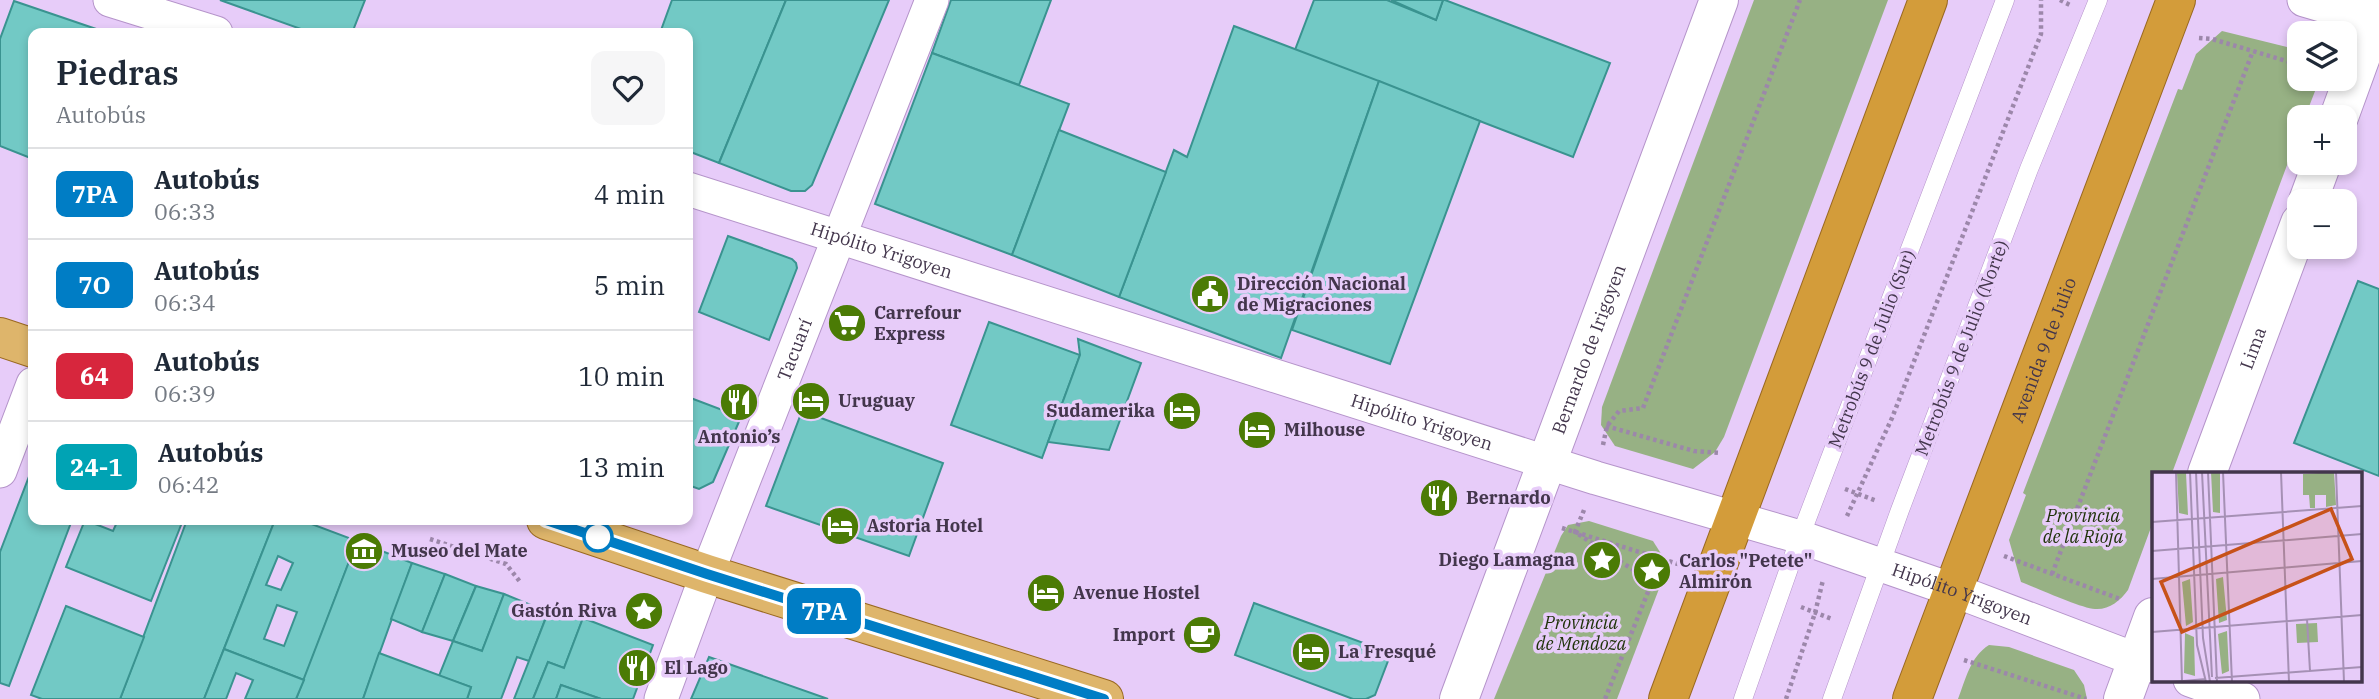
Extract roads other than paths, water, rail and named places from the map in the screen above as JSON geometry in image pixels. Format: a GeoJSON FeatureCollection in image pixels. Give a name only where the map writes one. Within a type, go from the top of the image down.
{"type":"FeatureCollection","features":[{"type":"Feature","properties":{"kind":"highway"},"geometry":{"type":"LineString","coordinates":[[1668,699],[1928,0]]}},
{"type":"Feature","properties":{"kind":"highway","name":"Avenida 9 de Julio"},"geometry":{"type":"LineString","coordinates":[[1912,699],[2176,0]]}},
{"type":"Feature","properties":{"kind":"main road"},"geometry":{"type":"LineString","coordinates":[[0,337],[28,346]]}},
{"type":"Feature","properties":{"kind":"main road"},"geometry":{"type":"LineString","coordinates":[[561,525],[1104,699]]}},
{"type":"Feature","properties":{"kind":"street"},"geometry":{"type":"LineString","coordinates":[[110,0],[201,28]]}},
{"type":"Feature","properties":{"kind":"street","name":"Tacuarí"},"geometry":{"type":"LineString","coordinates":[[661,699],[707,574],[932,0]]}},
{"type":"Feature","properties":{"kind":"street","name":"Bernardo de Irigoyen"},"geometry":{"type":"LineString","coordinates":[[1459,699],[1719,0]]}},
{"type":"Feature","properties":{"kind":"street"},"geometry":{"type":"LineString","coordinates":[[2304,0],[2377,17],[2344,105]]}},
{"type":"Feature","properties":{"kind":"street","name":"Hipólito Yrigoyen"},"geometry":{"type":"LineString","coordinates":[[693,191],[1548,463],[1835,548],[2145,664]]}},
{"type":"Feature","properties":{"kind":"street","name":"Lima"},"geometry":{"type":"LineString","coordinates":[[2207,472],[2287,258]]}},
{"type":"Feature","properties":{"kind":"street"},"geometry":{"type":"LineString","coordinates":[[0,471],[28,397]]}},
{"type":"Feature","properties":{"kind":"street"},"geometry":{"type":"LineString","coordinates":[[2123,699],[2145,664],[2142,610]]}},
{"type":"Feature","properties":{"kind":"street"},"geometry":{"type":"LineString","coordinates":[[2196,682],[2243,699]]}},
{"type":"Feature","properties":{"kind":"lane","name":"Metrobús 9 de Julio (Sur)"},"geometry":{"type":"LineString","coordinates":[[1743,699],[1800,537],[2006,0]]}},
{"type":"Feature","properties":{"kind":"lane","name":"Metrobús 9 de Julio (Norte)"},"geometry":{"type":"LineString","coordinates":[[1832,699],[1900,510],[2029,169],[2098,0]]}},
{"type":"Feature","properties":{"kind":"place","name":"Dirección Nacional de Migraciones"},"geometry":{"type":"Point","coordinates":[1210,294]}},
{"type":"Feature","properties":{"kind":"place","name":"Carrefour Express"},"geometry":{"type":"Point","coordinates":[847,323]}},
{"type":"Feature","properties":{"kind":"place","name":"Uruguay"},"geometry":{"type":"Point","coordinates":[811,401]}},
{"type":"Feature","properties":{"kind":"place","name":"Antonio’s"},"geometry":{"type":"Point","coordinates":[739,402]}},
{"type":"Feature","properties":{"kind":"place","name":"Sudamerika"},"geometry":{"type":"Point","coordinates":[1182,411]}},
{"type":"Feature","properties":{"kind":"place","name":"Milhouse"},"geometry":{"type":"Point","coordinates":[1257,430]}},
{"type":"Feature","properties":{"kind":"place","name":"Bernardo"},"geometry":{"type":"Point","coordinates":[1439,498]}},
{"type":"Feature","properties":{"kind":"place","name":"Astoria Hotel"},"geometry":{"type":"Point","coordinates":[840,526]}},
{"type":"Feature","properties":{"kind":"place","name":"Museo del Mate"},"geometry":{"type":"Point","coordinates":[364,551]}},
{"type":"Feature","properties":{"kind":"place","name":"Diego Lamagna"},"geometry":{"type":"Point","coordinates":[1602,560]}},
{"type":"Feature","properties":{"kind":"place","name":"Carlos \"Petete\" Almirón"},"geometry":{"type":"Point","coordinates":[1652,571]}},
{"type":"Feature","properties":{"kind":"place","name":"Avenue Hostel"},"geometry":{"type":"Point","coordinates":[1046,593]}},
{"type":"Feature","properties":{"kind":"place","name":"Gastón Riva"},"geometry":{"type":"Point","coordinates":[644,611]}},
{"type":"Feature","properties":{"kind":"place","name":"Import"},"geometry":{"type":"Point","coordinates":[1202,635]}},
{"type":"Feature","properties":{"kind":"place","name":"La Fresqué"},"geometry":{"type":"Point","coordinates":[1311,652]}},
{"type":"Feature","properties":{"kind":"place","name":"El Lago"},"geometry":{"type":"Point","coordinates":[637,668]}},
{"type":"Feature","properties":{"kind":"park label","name":"Provincia de la Rioja"},"geometry":{"type":"Point","coordinates":[2083,526]}},
{"type":"Feature","properties":{"kind":"park label","name":"Provincia de Mendoza"},"geometry":{"type":"Point","coordinates":[1581,633]}}]}
